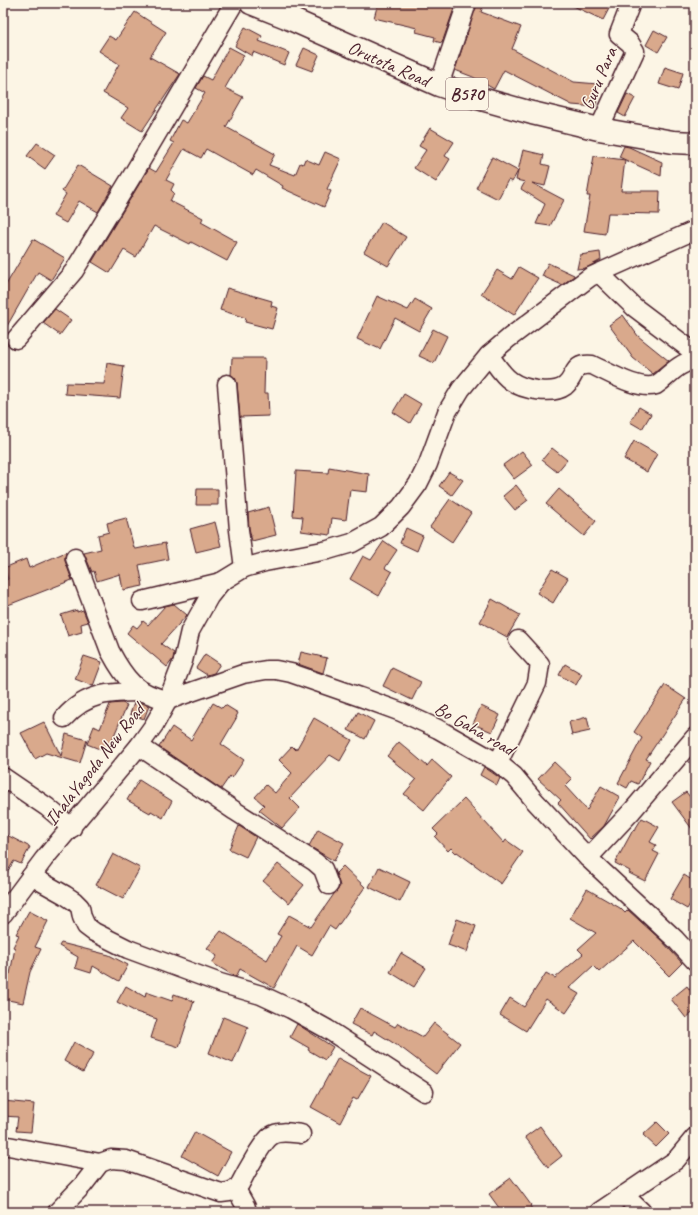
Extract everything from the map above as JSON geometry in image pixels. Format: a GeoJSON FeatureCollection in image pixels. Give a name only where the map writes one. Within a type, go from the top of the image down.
{"type":"FeatureCollection","features":[{"type":"Feature","properties":{"kind":"main road","name":"Orutota Road"},"geometry":{"type":"LineString","coordinates":[[251,3],[289,10],[439,85],[474,97],[532,114],[599,129],[673,142],[695,143]]}},
{"type":"Feature","properties":{"kind":"street"},"geometry":{"type":"LineString","coordinates":[[16,339],[74,271],[234,3]]}},
{"type":"Feature","properties":{"kind":"street"},"geometry":{"type":"LineString","coordinates":[[439,85],[467,3]]}},
{"type":"Feature","properties":{"kind":"street","name":"Guru Para"},"geometry":{"type":"LineString","coordinates":[[599,129],[635,51],[630,43],[619,34],[631,3]]}},
{"type":"Feature","properties":{"kind":"street","name":"IhalaYagoda New Road"},"geometry":{"type":"LineString","coordinates":[[3,914],[31,876],[139,746],[154,725],[168,700],[184,661],[190,631],[209,597],[221,582],[244,568],[352,543],[381,527],[401,507],[418,484],[428,464],[447,412],[461,389],[489,355],[590,277],[695,230]]}},
{"type":"Feature","properties":{"kind":"street"},"geometry":{"type":"LineString","coordinates":[[599,273],[634,307],[695,353]]}},
{"type":"Feature","properties":{"kind":"street"},"geometry":{"type":"LineString","coordinates":[[489,355],[503,374],[512,382],[538,391],[552,391],[565,386],[572,374],[580,365],[585,364],[592,365],[635,384],[644,386],[656,385],[679,366],[695,360]]}},
{"type":"Feature","properties":{"kind":"street"},"geometry":{"type":"LineString","coordinates":[[227,384],[239,530],[244,568]]}},
{"type":"Feature","properties":{"kind":"street"},"geometry":{"type":"LineString","coordinates":[[75,558],[110,651],[117,664],[128,678],[143,692],[168,700]]}},
{"type":"Feature","properties":{"kind":"street"},"geometry":{"type":"LineString","coordinates":[[142,601],[221,582]]}},
{"type":"Feature","properties":{"kind":"street"},"geometry":{"type":"LineString","coordinates":[[498,762],[538,683],[540,664],[518,640]]}},
{"type":"Feature","properties":{"kind":"street","name":"Bo Gaha road"},"geometry":{"type":"LineString","coordinates":[[168,700],[243,674],[266,670],[276,670],[291,673],[401,712],[438,729],[498,762],[521,783],[534,800],[588,858],[675,939],[695,961]]}},
{"type":"Feature","properties":{"kind":"street"},"geometry":{"type":"LineString","coordinates":[[64,718],[84,701],[99,695],[118,692],[143,692]]}},
{"type":"Feature","properties":{"kind":"street"},"geometry":{"type":"LineString","coordinates":[[588,858],[632,811],[695,737]]}},
{"type":"Feature","properties":{"kind":"street"},"geometry":{"type":"LineString","coordinates":[[139,746],[235,811],[315,862],[323,869],[329,885]]}},
{"type":"Feature","properties":{"kind":"street"},"geometry":{"type":"LineString","coordinates":[[3,777],[46,807],[72,828]]}},
{"type":"Feature","properties":{"kind":"street"},"geometry":{"type":"LineString","coordinates":[[31,876],[66,894],[74,901],[80,907],[86,926],[94,932],[128,949],[220,983],[261,995],[291,1008],[328,1029],[424,1092]]}},
{"type":"Feature","properties":{"kind":"street"},"geometry":{"type":"LineString","coordinates":[[3,1145],[100,1163],[111,1159],[126,1160],[221,1192],[229,1192],[236,1189],[264,1143],[270,1136],[287,1132],[301,1134]]}},
{"type":"Feature","properties":{"kind":"street"},"geometry":{"type":"LineString","coordinates":[[599,1212],[676,1160],[695,1137]]}},
{"type":"Feature","properties":{"kind":"street"},"geometry":{"type":"LineString","coordinates":[[57,1212],[83,1185],[100,1163]]}},
{"type":"Feature","properties":{"kind":"street"},"geometry":{"type":"LineString","coordinates":[[236,1189],[246,1207]]}},
{"type":"Feature","properties":{"kind":"street"},"geometry":{"type":"LineString","coordinates":[[624,1195],[642,1212]]}},
{"type":"Feature","properties":{"kind":"building"},"geometry":{"type":"Polygon","coordinates":[[[378,3],[456,3],[442,43],[434,41],[435,37],[416,32],[417,28],[374,18],[378,3]]]}},
{"type":"Feature","properties":{"kind":"building"},"geometry":{"type":"Polygon","coordinates":[[[477,3],[484,3],[481,12],[521,27],[512,49],[574,82],[598,84],[596,107],[572,105],[504,70],[494,89],[473,77],[455,70],[477,3]]]}},
{"type":"Feature","properties":{"kind":"building"},"geometry":{"type":"Polygon","coordinates":[[[567,3],[612,3],[603,20],[567,3]]]}},
{"type":"Feature","properties":{"kind":"building"},"geometry":{"type":"Polygon","coordinates":[[[135,12],[166,32],[150,57],[180,74],[142,131],[121,118],[128,108],[103,93],[119,64],[99,51],[109,36],[116,40],[135,12]]]}},
{"type":"Feature","properties":{"kind":"building"},"geometry":{"type":"Polygon","coordinates":[[[245,27],[262,36],[259,41],[289,53],[284,65],[253,52],[252,56],[235,46],[245,27]]]}},
{"type":"Feature","properties":{"kind":"building"},"geometry":{"type":"Polygon","coordinates":[[[654,30],[667,37],[658,52],[646,45],[654,30]]]}},
{"type":"Feature","properties":{"kind":"building"},"geometry":{"type":"Polygon","coordinates":[[[229,47],[244,55],[225,88],[243,97],[226,127],[275,154],[269,165],[295,175],[300,163],[303,164],[305,159],[319,165],[325,152],[341,159],[327,189],[331,191],[324,207],[282,188],[283,186],[256,170],[253,175],[206,149],[201,158],[184,149],[166,180],[174,184],[171,190],[174,193],[170,201],[203,218],[201,222],[237,242],[227,261],[191,242],[190,244],[154,226],[136,257],[124,250],[110,273],[92,262],[149,168],[156,172],[174,143],[170,141],[181,120],[187,123],[205,93],[196,88],[203,76],[211,80],[229,47]]]}},
{"type":"Feature","properties":{"kind":"building"},"geometry":{"type":"Polygon","coordinates":[[[304,48],[319,55],[312,71],[296,65],[304,48]]]}},
{"type":"Feature","properties":{"kind":"building"},"geometry":{"type":"Polygon","coordinates":[[[665,67],[683,73],[678,90],[659,84],[665,67]]]}},
{"type":"Feature","properties":{"kind":"building"},"geometry":{"type":"Polygon","coordinates":[[[627,94],[635,98],[625,117],[618,113],[627,94]]]}},
{"type":"Feature","properties":{"kind":"building"},"geometry":{"type":"Polygon","coordinates":[[[430,128],[454,142],[445,156],[450,159],[436,182],[414,168],[426,150],[419,146],[430,128]]]}},
{"type":"Feature","properties":{"kind":"building"},"geometry":{"type":"Polygon","coordinates":[[[37,143],[55,155],[45,169],[27,156],[37,143]]]}},
{"type":"Feature","properties":{"kind":"building"},"geometry":{"type":"Polygon","coordinates":[[[624,146],[662,162],[661,176],[619,157],[624,146]]]}},
{"type":"Feature","properties":{"kind":"building"},"geometry":{"type":"Polygon","coordinates":[[[523,150],[544,155],[542,164],[550,166],[545,186],[532,183],[564,200],[550,226],[536,224],[545,204],[521,189],[525,182],[516,180],[523,150]]]}},
{"type":"Feature","properties":{"kind":"building"},"geometry":{"type":"Polygon","coordinates":[[[594,156],[625,160],[621,191],[660,191],[659,214],[608,213],[605,234],[584,231],[590,196],[587,196],[594,156]]]}},
{"type":"Feature","properties":{"kind":"building"},"geometry":{"type":"Polygon","coordinates":[[[492,157],[518,171],[512,182],[508,180],[498,199],[476,188],[492,157]]]}},
{"type":"Feature","properties":{"kind":"building"},"geometry":{"type":"Polygon","coordinates":[[[78,165],[113,186],[98,212],[79,201],[66,223],[53,216],[66,194],[62,191],[78,165]]]}},
{"type":"Feature","properties":{"kind":"building"},"geometry":{"type":"Polygon","coordinates":[[[382,222],[406,237],[388,266],[364,252],[382,222]]]}},
{"type":"Feature","properties":{"kind":"building"},"geometry":{"type":"Polygon","coordinates":[[[33,239],[65,258],[51,280],[38,272],[3,333],[3,290],[33,239]]]}},
{"type":"Feature","properties":{"kind":"building"},"geometry":{"type":"Polygon","coordinates":[[[600,252],[601,260],[586,268],[577,269],[580,255],[600,252]]]}},
{"type":"Feature","properties":{"kind":"building"},"geometry":{"type":"Polygon","coordinates":[[[548,263],[574,276],[562,285],[542,276],[548,263]]]}},
{"type":"Feature","properties":{"kind":"building"},"geometry":{"type":"Polygon","coordinates":[[[519,267],[538,278],[514,315],[481,294],[497,270],[512,279],[519,267]]]}},
{"type":"Feature","properties":{"kind":"building"},"geometry":{"type":"Polygon","coordinates":[[[227,288],[272,301],[271,306],[278,308],[272,329],[245,322],[246,318],[220,310],[227,288]]]}},
{"type":"Feature","properties":{"kind":"building"},"geometry":{"type":"Polygon","coordinates":[[[377,296],[408,310],[415,299],[432,309],[419,331],[395,318],[380,349],[357,339],[377,296]]]}},
{"type":"Feature","properties":{"kind":"building"},"geometry":{"type":"Polygon","coordinates":[[[55,309],[71,320],[60,335],[43,323],[55,309]]]}},
{"type":"Feature","properties":{"kind":"building"},"geometry":{"type":"Polygon","coordinates":[[[623,315],[638,336],[669,361],[653,374],[633,358],[609,325],[623,315]]]}},
{"type":"Feature","properties":{"kind":"building"},"geometry":{"type":"Polygon","coordinates":[[[433,329],[447,336],[434,363],[419,356],[433,329]]]}},
{"type":"Feature","properties":{"kind":"building"},"geometry":{"type":"Polygon","coordinates":[[[232,358],[265,358],[264,393],[268,393],[269,416],[240,417],[237,383],[235,378],[231,375],[232,358]]]}},
{"type":"Feature","properties":{"kind":"building"},"geometry":{"type":"Polygon","coordinates":[[[107,363],[124,366],[120,398],[65,394],[66,383],[104,384],[107,363]]]}},
{"type":"Feature","properties":{"kind":"building"},"geometry":{"type":"Polygon","coordinates":[[[404,394],[421,404],[410,423],[393,412],[404,394]]]}},
{"type":"Feature","properties":{"kind":"building"},"geometry":{"type":"Polygon","coordinates":[[[639,407],[651,414],[642,429],[630,422],[639,407]]]}},
{"type":"Feature","properties":{"kind":"building"},"geometry":{"type":"Polygon","coordinates":[[[634,441],[657,454],[647,472],[624,459],[634,441]]]}},
{"type":"Feature","properties":{"kind":"building"},"geometry":{"type":"Polygon","coordinates":[[[552,448],[567,460],[557,472],[542,460],[552,448]]]}},
{"type":"Feature","properties":{"kind":"building"},"geometry":{"type":"Polygon","coordinates":[[[522,451],[533,465],[514,479],[503,465],[522,451]]]}},
{"type":"Feature","properties":{"kind":"building"},"geometry":{"type":"Polygon","coordinates":[[[329,467],[369,474],[367,492],[350,490],[346,520],[332,518],[330,535],[301,531],[303,517],[293,516],[296,471],[328,473],[329,467]]]}},
{"type":"Feature","properties":{"kind":"building"},"geometry":{"type":"Polygon","coordinates":[[[449,472],[463,480],[452,495],[439,486],[449,472]]]}},
{"type":"Feature","properties":{"kind":"building"},"geometry":{"type":"Polygon","coordinates":[[[516,485],[528,500],[515,510],[503,496],[516,485]]]}},
{"type":"Feature","properties":{"kind":"building"},"geometry":{"type":"Polygon","coordinates":[[[197,489],[218,489],[218,505],[196,505],[197,489]]]}},
{"type":"Feature","properties":{"kind":"building"},"geometry":{"type":"Polygon","coordinates":[[[559,489],[596,521],[584,536],[546,504],[559,489]]]}},
{"type":"Feature","properties":{"kind":"building"},"geometry":{"type":"Polygon","coordinates":[[[450,499],[471,513],[452,542],[430,527],[450,499]]]}},
{"type":"Feature","properties":{"kind":"building"},"geometry":{"type":"Polygon","coordinates":[[[269,507],[276,535],[252,541],[248,513],[269,507]]]}},
{"type":"Feature","properties":{"kind":"building"},"geometry":{"type":"Polygon","coordinates":[[[126,518],[134,548],[136,549],[165,543],[168,559],[139,565],[143,586],[123,590],[120,574],[97,581],[94,571],[92,572],[84,553],[101,549],[98,535],[109,532],[107,523],[126,518]]]}},
{"type":"Feature","properties":{"kind":"building"},"geometry":{"type":"Polygon","coordinates":[[[215,522],[221,546],[196,552],[190,529],[215,522]]]}},
{"type":"Feature","properties":{"kind":"building"},"geometry":{"type":"Polygon","coordinates":[[[406,528],[423,536],[417,551],[400,543],[406,528]]]}},
{"type":"Feature","properties":{"kind":"building"},"geometry":{"type":"Polygon","coordinates":[[[384,541],[397,550],[385,568],[392,572],[379,596],[350,579],[363,556],[371,560],[384,541]]]}},
{"type":"Feature","properties":{"kind":"building"},"geometry":{"type":"Polygon","coordinates":[[[66,552],[65,561],[72,580],[3,607],[3,581],[8,579],[4,568],[26,559],[29,568],[66,552]]]}},
{"type":"Feature","properties":{"kind":"building"},"geometry":{"type":"Polygon","coordinates":[[[552,569],[568,578],[553,603],[537,593],[552,569]]]}},
{"type":"Feature","properties":{"kind":"building"},"geometry":{"type":"Polygon","coordinates":[[[492,599],[520,615],[507,637],[480,622],[492,599]]]}},
{"type":"Feature","properties":{"kind":"building"},"geometry":{"type":"Polygon","coordinates":[[[174,604],[187,615],[161,644],[174,653],[173,659],[167,667],[127,633],[133,625],[137,628],[143,621],[148,625],[165,606],[174,604]]]}},
{"type":"Feature","properties":{"kind":"building"},"geometry":{"type":"Polygon","coordinates":[[[77,610],[77,612],[83,610],[88,622],[81,624],[82,632],[68,636],[61,615],[77,610]]]}},
{"type":"Feature","properties":{"kind":"building"},"geometry":{"type":"Polygon","coordinates":[[[301,652],[327,658],[323,673],[298,664],[301,652]]]}},
{"type":"Feature","properties":{"kind":"building"},"geometry":{"type":"Polygon","coordinates":[[[205,654],[220,664],[214,673],[207,675],[196,668],[205,654]]]}},
{"type":"Feature","properties":{"kind":"building"},"geometry":{"type":"Polygon","coordinates":[[[84,656],[102,662],[93,686],[75,679],[84,656]]]}},
{"type":"Feature","properties":{"kind":"building"},"geometry":{"type":"Polygon","coordinates":[[[565,664],[582,674],[576,685],[559,675],[565,664]]]}},
{"type":"Feature","properties":{"kind":"building"},"geometry":{"type":"Polygon","coordinates":[[[392,668],[421,682],[412,700],[383,686],[392,668]]]}},
{"type":"Feature","properties":{"kind":"building"},"geometry":{"type":"Polygon","coordinates":[[[665,685],[686,699],[646,759],[650,761],[638,784],[631,781],[627,788],[618,783],[642,738],[634,732],[665,685]]]}},
{"type":"Feature","properties":{"kind":"building"},"geometry":{"type":"Polygon","coordinates":[[[122,703],[127,705],[107,752],[87,744],[94,726],[100,729],[110,704],[122,703]]]}},
{"type":"Feature","properties":{"kind":"building"},"geometry":{"type":"Polygon","coordinates":[[[134,703],[142,703],[149,706],[144,719],[130,714],[134,703]]]}},
{"type":"Feature","properties":{"kind":"building"},"geometry":{"type":"Polygon","coordinates":[[[213,703],[222,708],[225,705],[238,713],[221,744],[244,760],[232,778],[230,776],[221,789],[159,747],[172,727],[191,740],[213,703]]]}},
{"type":"Feature","properties":{"kind":"building"},"geometry":{"type":"Polygon","coordinates":[[[481,706],[500,715],[492,732],[473,724],[481,706]]]}},
{"type":"Feature","properties":{"kind":"building"},"geometry":{"type":"Polygon","coordinates":[[[358,712],[374,721],[365,739],[348,730],[358,712]]]}},
{"type":"Feature","properties":{"kind":"building"},"geometry":{"type":"Polygon","coordinates":[[[587,717],[590,731],[572,735],[569,722],[587,717]]]}},
{"type":"Feature","properties":{"kind":"building"},"geometry":{"type":"Polygon","coordinates":[[[314,718],[352,740],[340,761],[330,755],[290,798],[300,808],[282,828],[259,810],[264,805],[255,797],[266,785],[275,793],[292,773],[279,760],[292,746],[296,750],[314,718]]]}},
{"type":"Feature","properties":{"kind":"building"},"geometry":{"type":"Polygon","coordinates":[[[44,722],[61,756],[66,734],[87,740],[80,763],[46,753],[35,759],[21,733],[44,722]]]}},
{"type":"Feature","properties":{"kind":"building"},"geometry":{"type":"Polygon","coordinates":[[[399,742],[427,766],[432,760],[451,777],[424,810],[404,794],[416,780],[387,756],[399,742]]]}},
{"type":"Feature","properties":{"kind":"building"},"geometry":{"type":"Polygon","coordinates":[[[554,762],[572,779],[565,786],[587,810],[601,786],[620,797],[604,826],[590,839],[558,803],[561,800],[538,779],[554,762]]]}},
{"type":"Feature","properties":{"kind":"building"},"geometry":{"type":"Polygon","coordinates":[[[484,767],[500,778],[497,785],[480,775],[484,767]]]}},
{"type":"Feature","properties":{"kind":"building"},"geometry":{"type":"Polygon","coordinates":[[[139,780],[172,801],[163,818],[151,811],[150,813],[127,800],[139,780]]]}},
{"type":"Feature","properties":{"kind":"building"},"geometry":{"type":"Polygon","coordinates":[[[686,792],[695,803],[695,833],[672,802],[686,792]]]}},
{"type":"Feature","properties":{"kind":"building"},"geometry":{"type":"Polygon","coordinates":[[[464,799],[504,843],[506,840],[523,852],[501,884],[451,848],[448,851],[435,837],[438,834],[433,829],[464,799]]]}},
{"type":"Feature","properties":{"kind":"building"},"geometry":{"type":"Polygon","coordinates":[[[642,818],[659,827],[650,842],[656,845],[653,851],[659,854],[645,881],[629,873],[630,871],[615,863],[633,830],[634,831],[642,818]]]}},
{"type":"Feature","properties":{"kind":"building"},"geometry":{"type":"Polygon","coordinates":[[[239,826],[256,837],[246,857],[229,849],[239,826]]]}},
{"type":"Feature","properties":{"kind":"building"},"geometry":{"type":"Polygon","coordinates":[[[318,829],[344,843],[334,861],[309,846],[318,829]]]}},
{"type":"Feature","properties":{"kind":"building"},"geometry":{"type":"Polygon","coordinates":[[[3,833],[30,847],[21,864],[14,861],[3,879],[3,833]]]}},
{"type":"Feature","properties":{"kind":"building"},"geometry":{"type":"Polygon","coordinates":[[[113,854],[140,868],[123,899],[96,885],[113,854]]]}},
{"type":"Feature","properties":{"kind":"building"},"geometry":{"type":"Polygon","coordinates":[[[278,864],[304,885],[289,903],[263,881],[278,864]]]}},
{"type":"Feature","properties":{"kind":"building"},"geometry":{"type":"Polygon","coordinates":[[[343,866],[365,887],[335,930],[329,926],[312,955],[297,946],[274,988],[240,969],[236,977],[212,963],[217,956],[207,948],[221,931],[267,960],[281,936],[277,934],[289,915],[311,927],[340,886],[336,873],[343,866]]]}},
{"type":"Feature","properties":{"kind":"building"},"geometry":{"type":"Polygon","coordinates":[[[379,867],[410,882],[400,902],[369,887],[379,867]]]}},
{"type":"Feature","properties":{"kind":"building"},"geometry":{"type":"Polygon","coordinates":[[[684,875],[695,882],[695,896],[687,909],[670,899],[684,875]]]}},
{"type":"Feature","properties":{"kind":"building"},"geometry":{"type":"Polygon","coordinates":[[[587,889],[620,908],[625,913],[628,910],[662,941],[682,963],[669,976],[634,941],[599,972],[593,966],[569,988],[579,994],[566,1013],[546,999],[526,1031],[500,1015],[510,998],[524,1007],[546,973],[555,978],[583,954],[578,949],[596,933],[570,918],[587,889]]]}},
{"type":"Feature","properties":{"kind":"building"},"geometry":{"type":"Polygon","coordinates":[[[29,911],[48,921],[35,947],[41,949],[30,972],[23,1003],[3,999],[3,972],[10,974],[15,948],[13,947],[19,935],[16,934],[29,911]]]}},
{"type":"Feature","properties":{"kind":"building"},"geometry":{"type":"Polygon","coordinates":[[[457,919],[476,926],[467,952],[448,945],[457,919]]]}},
{"type":"Feature","properties":{"kind":"building"},"geometry":{"type":"Polygon","coordinates":[[[61,943],[109,955],[128,965],[119,981],[93,966],[91,973],[75,968],[78,957],[59,946],[61,943]]]}},
{"type":"Feature","properties":{"kind":"building"},"geometry":{"type":"Polygon","coordinates":[[[401,953],[426,968],[414,987],[390,972],[401,953]]]}},
{"type":"Feature","properties":{"kind":"building"},"geometry":{"type":"Polygon","coordinates":[[[126,986],[145,997],[146,992],[172,1001],[174,994],[194,1001],[179,1047],[151,1038],[157,1019],[136,1012],[117,1002],[126,986]]]}},
{"type":"Feature","properties":{"kind":"building"},"geometry":{"type":"Polygon","coordinates":[[[687,986],[695,997],[695,1011],[686,1018],[671,999],[687,986]]]}},
{"type":"Feature","properties":{"kind":"building"},"geometry":{"type":"Polygon","coordinates":[[[360,1008],[395,1027],[398,1023],[423,1037],[434,1023],[460,1043],[436,1074],[403,1049],[374,1031],[372,1035],[351,1024],[360,1008]]]}},
{"type":"Feature","properties":{"kind":"building"},"geometry":{"type":"Polygon","coordinates":[[[223,1017],[248,1027],[233,1063],[209,1053],[223,1017]]]}},
{"type":"Feature","properties":{"kind":"building"},"geometry":{"type":"Polygon","coordinates":[[[297,1024],[333,1047],[325,1060],[308,1050],[309,1048],[290,1037],[297,1024]]]}},
{"type":"Feature","properties":{"kind":"building"},"geometry":{"type":"Polygon","coordinates":[[[74,1042],[94,1053],[83,1072],[64,1061],[74,1042]]]}},
{"type":"Feature","properties":{"kind":"building"},"geometry":{"type":"Polygon","coordinates":[[[338,1058],[371,1076],[357,1100],[353,1098],[340,1123],[311,1107],[338,1058]]]}},
{"type":"Feature","properties":{"kind":"building"},"geometry":{"type":"Polygon","coordinates":[[[3,1101],[34,1104],[31,1132],[16,1131],[18,1117],[3,1116],[3,1101]]]}},
{"type":"Feature","properties":{"kind":"building"},"geometry":{"type":"Polygon","coordinates":[[[657,1122],[669,1134],[656,1147],[643,1135],[657,1122]]]}},
{"type":"Feature","properties":{"kind":"building"},"geometry":{"type":"Polygon","coordinates":[[[540,1126],[562,1156],[548,1167],[525,1137],[540,1126]]]}},
{"type":"Feature","properties":{"kind":"building"},"geometry":{"type":"Polygon","coordinates":[[[195,1132],[231,1152],[218,1176],[182,1156],[195,1132]]]}},
{"type":"Feature","properties":{"kind":"building"},"geometry":{"type":"Polygon","coordinates":[[[511,1178],[531,1205],[530,1206],[534,1212],[502,1212],[489,1194],[511,1178]]]}}]}
